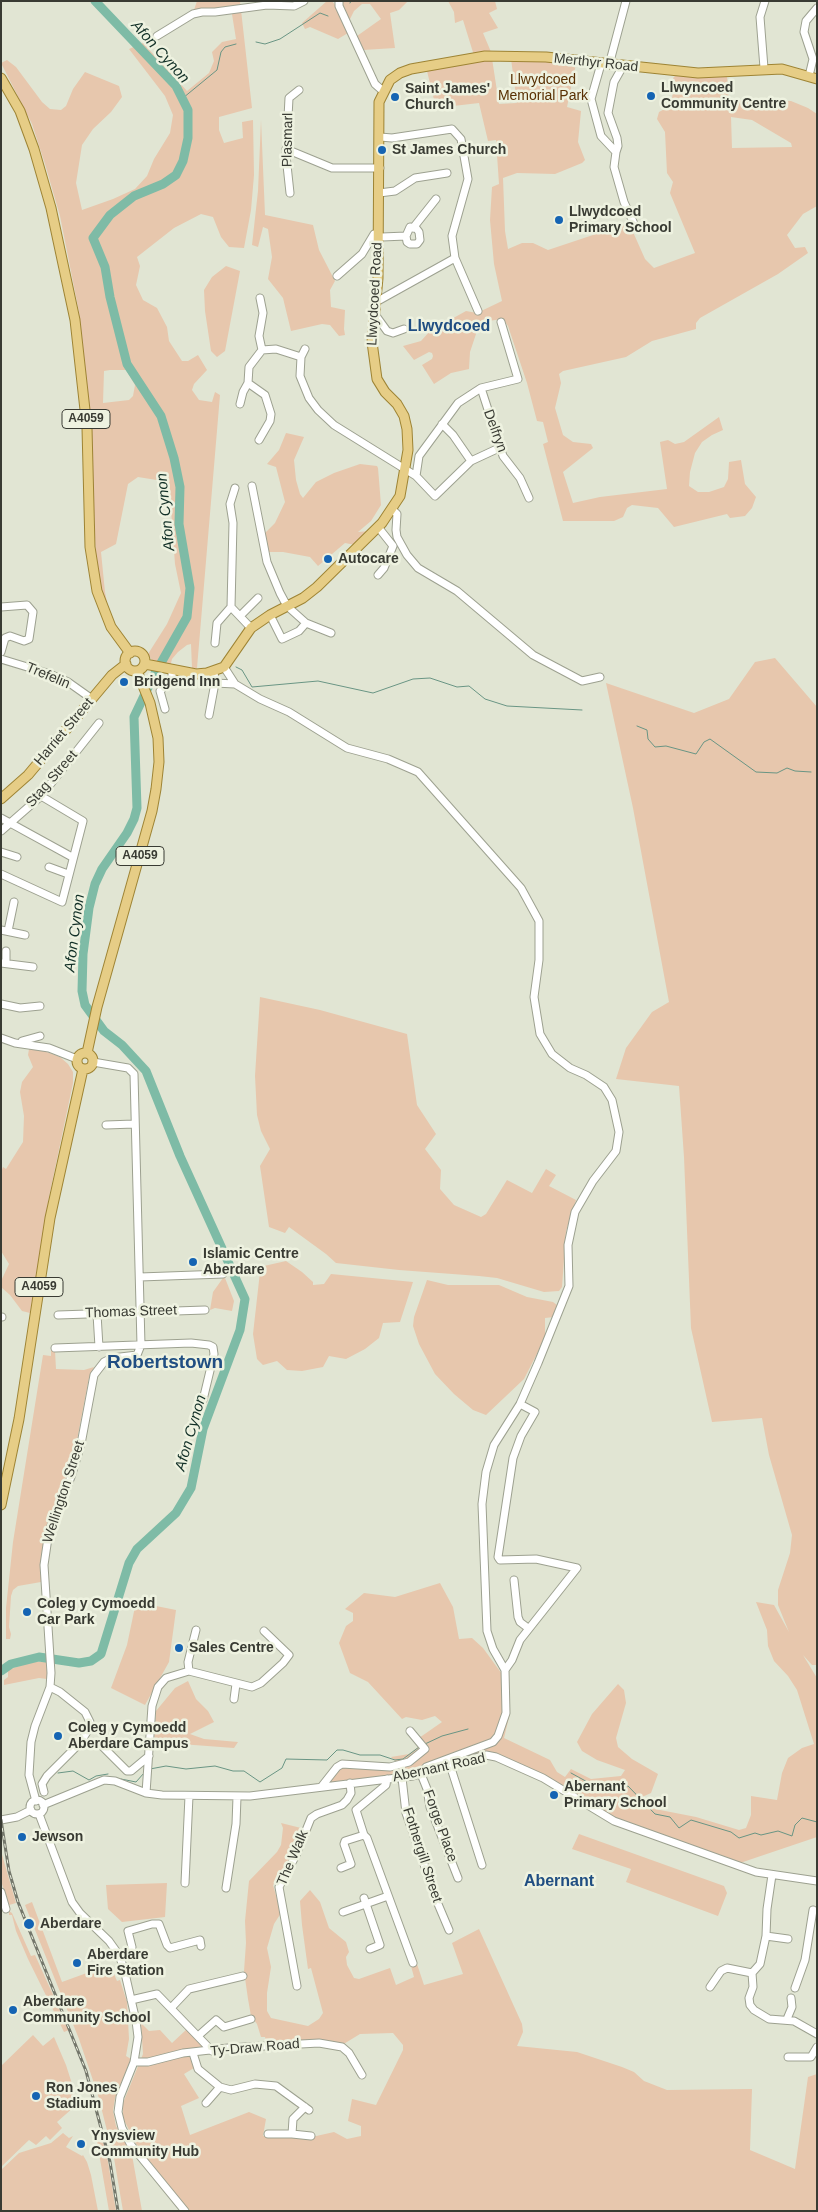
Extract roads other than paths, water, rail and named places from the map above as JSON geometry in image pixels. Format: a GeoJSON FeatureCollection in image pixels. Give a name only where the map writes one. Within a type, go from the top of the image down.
{"type":"FeatureCollection","features":[{"type":"Feature","properties":{"kind":"main road","name":"Merthyr Road"},"geometry":{"type":"LineString","coordinates":[[383,91],[390,80],[400,72],[486,56],[546,57],[698,73],[764,68],[782,69],[813,78]]}},
{"type":"Feature","properties":{"kind":"main road","name":"A4059"},"geometry":{"type":"LineString","coordinates":[[1,78],[20,111],[37,156],[51,208],[75,320],[86,428],[90,548],[97,591],[111,627],[130,653]]}},
{"type":"Feature","properties":{"kind":"main road","name":"Llwydcoed Road"},"geometry":{"type":"LineString","coordinates":[[214,672],[224,666],[251,628],[270,614],[317,588],[378,527],[400,496],[408,450],[404,416],[397,404],[385,392],[377,380],[372,342],[376,302],[380,168],[379,102],[383,91]]}},
{"type":"Feature","properties":{"kind":"main road"},"geometry":{"type":"LineString","coordinates":[[148,665],[142,654],[136,651],[130,653],[126,658],[126,664],[129,669],[137,671],[148,665],[196,674],[214,672]]}},
{"type":"Feature","properties":{"kind":"main road","name":"Harriet Street"},"geometry":{"type":"LineString","coordinates":[[1,799],[28,775],[112,675],[126,664]]}},
{"type":"Feature","properties":{"kind":"main road","name":"A4059"},"geometry":{"type":"LineString","coordinates":[[87,1053],[97,1007],[152,811],[159,762],[158,738],[150,703],[137,671]]}},
{"type":"Feature","properties":{"kind":"main road"},"geometry":{"type":"LineString","coordinates":[[87,1053],[92,1056],[93,1062],[88,1068],[83,1069],[77,1064],[77,1059],[81,1054],[87,1053]]}},
{"type":"Feature","properties":{"kind":"main road","name":"A4059"},"geometry":{"type":"LineString","coordinates":[[1,1505],[19,1419],[50,1218],[83,1069]]}},
{"type":"Feature","properties":{"kind":"street"},"geometry":{"type":"LineString","coordinates":[[157,36],[193,14],[267,5],[294,6],[304,1]]}},
{"type":"Feature","properties":{"kind":"street"},"geometry":{"type":"LineString","coordinates":[[616,152],[601,136],[591,99],[626,1]]}},
{"type":"Feature","properties":{"kind":"street"},"geometry":{"type":"LineString","coordinates":[[764,68],[760,17],[765,1]]}},
{"type":"Feature","properties":{"kind":"street"},"geometry":{"type":"LineString","coordinates":[[338,3],[376,84],[383,91]]}},
{"type":"Feature","properties":{"kind":"street"},"geometry":{"type":"LineString","coordinates":[[813,78],[813,59],[804,32],[806,21],[817,8]]}},
{"type":"Feature","properties":{"kind":"street"},"geometry":{"type":"LineString","coordinates":[[623,66],[614,82],[608,113],[618,146],[614,167],[624,202],[635,226]]}},
{"type":"Feature","properties":{"kind":"street","name":"Plasmarl"},"geometry":{"type":"LineString","coordinates":[[290,193],[286,149],[289,98],[299,90]]}},
{"type":"Feature","properties":{"kind":"street"},"geometry":{"type":"LineString","coordinates":[[596,118],[608,113]]}},
{"type":"Feature","properties":{"kind":"street"},"geometry":{"type":"LineString","coordinates":[[380,137],[392,138],[452,129],[461,139],[468,179],[452,236],[455,258],[478,311]]}},
{"type":"Feature","properties":{"kind":"street"},"geometry":{"type":"LineString","coordinates":[[286,149],[332,168],[380,168]]}},
{"type":"Feature","properties":{"kind":"street"},"geometry":{"type":"LineString","coordinates":[[379,192],[395,190],[415,178],[447,173]]}},
{"type":"Feature","properties":{"kind":"street"},"geometry":{"type":"LineString","coordinates":[[413,228],[420,232],[420,240],[416,244],[407,242],[406,236],[410,227],[413,228],[436,199]]}},
{"type":"Feature","properties":{"kind":"street"},"geometry":{"type":"LineString","coordinates":[[337,276],[362,254],[374,234],[382,237],[406,236]]}},
{"type":"Feature","properties":{"kind":"street"},"geometry":{"type":"LineString","coordinates":[[376,302],[455,258]]}},
{"type":"Feature","properties":{"kind":"street"},"geometry":{"type":"LineString","coordinates":[[260,298],[263,313],[259,336],[262,350]]}},
{"type":"Feature","properties":{"kind":"street"},"geometry":{"type":"LineString","coordinates":[[374,313],[387,330],[393,333],[404,329]]}},
{"type":"Feature","properties":{"kind":"street"},"geometry":{"type":"LineString","coordinates":[[416,476],[418,456],[458,402],[481,388],[518,379],[501,322]]}},
{"type":"Feature","properties":{"kind":"street"},"geometry":{"type":"LineString","coordinates":[[240,404],[248,383],[248,372],[251,362],[262,350],[276,349],[300,357]]}},
{"type":"Feature","properties":{"kind":"street"},"geometry":{"type":"LineString","coordinates":[[305,349],[300,357],[300,376],[309,398],[318,410],[334,425],[416,476],[435,496],[471,461],[499,448]]}},
{"type":"Feature","properties":{"kind":"street"},"geometry":{"type":"LineString","coordinates":[[248,383],[265,395],[271,414],[268,426],[259,440]]}},
{"type":"Feature","properties":{"kind":"street","name":"Delfryn"},"geometry":{"type":"LineString","coordinates":[[481,388],[499,448],[520,478],[529,498]]}},
{"type":"Feature","properties":{"kind":"street"},"geometry":{"type":"LineString","coordinates":[[442,424],[453,435],[471,461]]}},
{"type":"Feature","properties":{"kind":"street"},"geometry":{"type":"LineString","coordinates":[[252,486],[267,562],[287,606],[306,623],[330,633]]}},
{"type":"Feature","properties":{"kind":"street"},"geometry":{"type":"LineString","coordinates":[[215,644],[217,623],[231,607],[233,523],[230,504],[235,488]]}},
{"type":"Feature","properties":{"kind":"street"},"geometry":{"type":"LineString","coordinates":[[392,509],[397,514],[397,537],[407,555],[418,568],[457,592],[533,655],[582,681],[600,677]]}},
{"type":"Feature","properties":{"kind":"street"},"geometry":{"type":"LineString","coordinates":[[378,527],[393,546],[384,568],[378,575]]}},
{"type":"Feature","properties":{"kind":"street"},"geometry":{"type":"LineString","coordinates":[[240,616],[258,598]]}},
{"type":"Feature","properties":{"kind":"street","name":"Trefelin"},"geometry":{"type":"LineString","coordinates":[[1,607],[27,605],[32,612],[29,639],[24,640],[10,636],[5,638],[1,652]]}},
{"type":"Feature","properties":{"kind":"street"},"geometry":{"type":"LineString","coordinates":[[231,607],[251,628]]}},
{"type":"Feature","properties":{"kind":"street"},"geometry":{"type":"LineString","coordinates":[[270,614],[282,639],[299,630],[306,623]]}},
{"type":"Feature","properties":{"kind":"street","name":"Trefelin"},"geometry":{"type":"LineString","coordinates":[[1,659],[47,673],[68,682],[92,699]]}},
{"type":"Feature","properties":{"kind":"street"},"geometry":{"type":"LineString","coordinates":[[224,666],[235,684],[260,700],[289,712],[347,748],[388,759],[418,772],[521,888],[539,921],[539,960],[534,997],[540,1034],[552,1054],[570,1068],[586,1074],[604,1087],[612,1100],[619,1132],[616,1151],[593,1181],[576,1212],[568,1244],[569,1286],[538,1364],[520,1404],[490,1454],[482,1504],[487,1631],[493,1649],[504,1670],[506,1713],[494,1742],[426,1767],[421,1774]]}},
{"type":"Feature","properties":{"kind":"street"},"geometry":{"type":"LineString","coordinates":[[165,710],[160,691],[172,679],[168,669]]}},
{"type":"Feature","properties":{"kind":"street"},"geometry":{"type":"LineString","coordinates":[[209,715],[215,683],[214,672]]}},
{"type":"Feature","properties":{"kind":"street"},"geometry":{"type":"LineString","coordinates":[[215,683],[235,684]]}},
{"type":"Feature","properties":{"kind":"street","name":"Stag Street"},"geometry":{"type":"LineString","coordinates":[[1,831],[41,796],[99,723]]}},
{"type":"Feature","properties":{"kind":"street"},"geometry":{"type":"LineString","coordinates":[[1,874],[62,902],[72,857],[83,821],[41,796]]}},
{"type":"Feature","properties":{"kind":"street"},"geometry":{"type":"LineString","coordinates":[[1,818],[72,857]]}},
{"type":"Feature","properties":{"kind":"street"},"geometry":{"type":"LineString","coordinates":[[1,852],[17,857]]}},
{"type":"Feature","properties":{"kind":"street"},"geometry":{"type":"LineString","coordinates":[[49,867],[68,874]]}},
{"type":"Feature","properties":{"kind":"street"},"geometry":{"type":"LineString","coordinates":[[14,902],[5,930],[25,935]]}},
{"type":"Feature","properties":{"kind":"street"},"geometry":{"type":"LineString","coordinates":[[6,950],[3,965],[33,967]]}},
{"type":"Feature","properties":{"kind":"street"},"geometry":{"type":"LineString","coordinates":[[1,1004],[20,1008],[40,1006]]}},
{"type":"Feature","properties":{"kind":"street"},"geometry":{"type":"LineString","coordinates":[[21,1044],[22,1041],[40,1036]]}},
{"type":"Feature","properties":{"kind":"street"},"geometry":{"type":"LineString","coordinates":[[1,1038],[21,1044],[49,1048],[77,1059]]}},
{"type":"Feature","properties":{"kind":"street"},"geometry":{"type":"LineString","coordinates":[[93,1062],[128,1068],[134,1074],[141,1345]]}},
{"type":"Feature","properties":{"kind":"street"},"geometry":{"type":"LineString","coordinates":[[106,1125],[134,1124]]}},
{"type":"Feature","properties":{"kind":"street"},"geometry":{"type":"LineString","coordinates":[[140,1277],[223,1274]]}},
{"type":"Feature","properties":{"kind":"street","name":"Thomas Street"},"geometry":{"type":"LineString","coordinates":[[58,1314],[205,1310]]}},
{"type":"Feature","properties":{"kind":"street"},"geometry":{"type":"LineString","coordinates":[[97,1314],[99,1346]]}},
{"type":"Feature","properties":{"kind":"street"},"geometry":{"type":"LineString","coordinates":[[55,1348],[190,1343],[214,1347],[203,1400]]}},
{"type":"Feature","properties":{"kind":"street","name":"Wellington Street"},"geometry":{"type":"LineString","coordinates":[[36,1801],[30,1775],[31,1742],[50,1687],[52,1664],[45,1587],[46,1546],[51,1525],[71,1477],[81,1444],[94,1375],[104,1362],[112,1358],[137,1355],[141,1345]]}},
{"type":"Feature","properties":{"kind":"street"},"geometry":{"type":"LineString","coordinates":[[504,1670],[509,1667],[516,1647],[528,1628],[577,1568],[536,1559],[500,1560],[498,1557],[510,1474],[520,1436],[535,1412],[520,1404]]}},
{"type":"Feature","properties":{"kind":"street"},"geometry":{"type":"LineString","coordinates":[[514,1580],[518,1617],[520,1622],[528,1628]]}},
{"type":"Feature","properties":{"kind":"street"},"geometry":{"type":"LineString","coordinates":[[189,1671],[188,1662],[196,1630]]}},
{"type":"Feature","properties":{"kind":"street"},"geometry":{"type":"LineString","coordinates":[[146,1793],[152,1706],[158,1687],[166,1678],[189,1671],[236,1684],[252,1686],[261,1683],[289,1655],[264,1632]]}},
{"type":"Feature","properties":{"kind":"street"},"geometry":{"type":"LineString","coordinates":[[234,1699],[236,1684]]}},
{"type":"Feature","properties":{"kind":"street"},"geometry":{"type":"LineString","coordinates":[[44,1792],[42,1784],[47,1776],[81,1742],[90,1722],[85,1712],[60,1692],[50,1687]]}},
{"type":"Feature","properties":{"kind":"street"},"geometry":{"type":"LineString","coordinates":[[322,1786],[337,1767],[342,1764],[390,1767],[409,1762],[425,1749],[410,1731]]}},
{"type":"Feature","properties":{"kind":"street"},"geometry":{"type":"LineString","coordinates":[[102,1746],[127,1771],[131,1771],[149,1756]]}},
{"type":"Feature","properties":{"kind":"street","name":"Abernant Road"},"geometry":{"type":"LineString","coordinates":[[44,1805],[104,1780],[115,1781],[146,1793],[162,1796],[237,1797],[402,1778],[480,1756],[496,1757],[552,1783],[614,1821],[756,1872],[772,1876],[817,1881]]}},
{"type":"Feature","properties":{"kind":"street"},"geometry":{"type":"LineString","coordinates":[[450,1765],[482,1865]]}},
{"type":"Feature","properties":{"kind":"street","name":"Forge Place"},"geometry":{"type":"LineString","coordinates":[[421,1774],[427,1789],[430,1807],[458,1878]]}},
{"type":"Feature","properties":{"kind":"street","name":"Fothergill Street"},"geometry":{"type":"LineString","coordinates":[[402,1778],[406,1813],[449,1930]]}},
{"type":"Feature","properties":{"kind":"street"},"geometry":{"type":"LineString","coordinates":[[387,1779],[386,1785],[356,1810],[413,1963]]}},
{"type":"Feature","properties":{"kind":"street","name":"The Walk"},"geometry":{"type":"LineString","coordinates":[[297,1986],[279,1887],[296,1855],[312,1818],[342,1805],[351,1793],[350,1783]]}},
{"type":"Feature","properties":{"kind":"street"},"geometry":{"type":"LineString","coordinates":[[185,1883],[189,1796]]}},
{"type":"Feature","properties":{"kind":"street"},"geometry":{"type":"LineString","coordinates":[[226,1888],[236,1824],[237,1797]]}},
{"type":"Feature","properties":{"kind":"street"},"geometry":{"type":"LineString","coordinates":[[31,1810],[31,1804],[36,1801],[44,1805],[44,1809],[39,1814]]}},
{"type":"Feature","properties":{"kind":"street"},"geometry":{"type":"LineString","coordinates":[[31,1810],[39,1814]]}},
{"type":"Feature","properties":{"kind":"street"},"geometry":{"type":"LineString","coordinates":[[1,1820],[17,1817],[31,1810]]}},
{"type":"Feature","properties":{"kind":"street"},"geometry":{"type":"LineString","coordinates":[[39,1814],[72,1902],[109,1941],[120,1959],[131,2000],[138,2037],[134,2062],[120,2097],[118,2112],[122,2128],[131,2145],[185,2211]]}},
{"type":"Feature","properties":{"kind":"street"},"geometry":{"type":"LineString","coordinates":[[341,1868],[351,1864],[344,1844],[345,1841],[364,1835]]}},
{"type":"Feature","properties":{"kind":"street"},"geometry":{"type":"LineString","coordinates":[[772,1876],[763,1956],[760,1964],[752,1973],[753,1987],[749,1998],[750,2005],[754,2010],[769,2019],[787,2019],[817,2034]]}},
{"type":"Feature","properties":{"kind":"street"},"geometry":{"type":"LineString","coordinates":[[1,1892],[6,1909]]}},
{"type":"Feature","properties":{"kind":"street"},"geometry":{"type":"LineString","coordinates":[[343,1912],[365,1901],[388,1896]]}},
{"type":"Feature","properties":{"kind":"street"},"geometry":{"type":"LineString","coordinates":[[365,1901],[380,1945],[370,1949]]}},
{"type":"Feature","properties":{"kind":"street"},"geometry":{"type":"LineString","coordinates":[[795,1988],[805,1960],[814,1922],[813,1910]]}},
{"type":"Feature","properties":{"kind":"street"},"geometry":{"type":"LineString","coordinates":[[120,1959],[131,1953],[132,1947],[128,1931],[148,1924],[159,1924],[170,1948],[200,1941]]}},
{"type":"Feature","properties":{"kind":"street"},"geometry":{"type":"LineString","coordinates":[[766,1936],[788,1939]]}},
{"type":"Feature","properties":{"kind":"street"},"geometry":{"type":"LineString","coordinates":[[710,1989],[721,1971],[727,1968],[752,1973]]}},
{"type":"Feature","properties":{"kind":"street"},"geometry":{"type":"LineString","coordinates":[[171,2008],[189,1989],[243,1976]]}},
{"type":"Feature","properties":{"kind":"street"},"geometry":{"type":"LineString","coordinates":[[131,2000],[157,1994],[212,2051]]}},
{"type":"Feature","properties":{"kind":"street"},"geometry":{"type":"LineString","coordinates":[[787,2019],[792,2007],[791,1998]]}},
{"type":"Feature","properties":{"kind":"street"},"geometry":{"type":"LineString","coordinates":[[198,2036],[216,2020],[224,2027],[251,2019]]}},
{"type":"Feature","properties":{"kind":"street","name":"Ty-Draw Road"},"geometry":{"type":"LineString","coordinates":[[134,2062],[148,2062],[183,2053],[228,2048],[319,2043],[342,2046],[349,2053],[362,2075]]}},
{"type":"Feature","properties":{"kind":"street"},"geometry":{"type":"LineString","coordinates":[[788,2057],[810,2057],[817,2047]]}},
{"type":"Feature","properties":{"kind":"street"},"geometry":{"type":"LineString","coordinates":[[193,2053],[198,2069],[220,2086],[231,2090],[255,2084],[276,2086],[307,2108],[293,2119],[292,2134]]}},
{"type":"Feature","properties":{"kind":"street"},"geometry":{"type":"LineString","coordinates":[[206,2103],[220,2086]]}},
{"type":"Feature","properties":{"kind":"street"},"geometry":{"type":"LineString","coordinates":[[268,2134],[311,2136]]}},
{"type":"Feature","properties":{"kind":"waterway","name":"Afon Cynon"},"geometry":{"type":"LineString","coordinates":[[1,1671],[11,1664],[39,1657],[79,1663],[91,1661],[101,1654],[129,1563],[137,1549],[176,1513],[191,1488],[203,1429],[240,1330],[245,1299],[180,1156],[146,1071],[122,1045],[104,1031],[85,1005],[82,991],[83,954],[89,908],[95,884],[102,869],[127,833],[137,808],[134,717],[153,677],[187,617],[190,588],[179,524],[180,487],[174,458],[161,416],[127,364],[110,297],[105,267],[93,238],[110,215],[134,196],[163,184],[176,175],[183,161],[188,138],[188,110],[176,86],[95,1]]}},
{"type":"Feature","properties":{"kind":"waterway"},"geometry":{"type":"LineString","coordinates":[[256,42],[265,44],[280,39],[320,13],[328,16]]}},
{"type":"Feature","properties":{"kind":"waterway"},"geometry":{"type":"LineString","coordinates":[[183,98],[217,70],[221,52],[225,47],[236,44]]}},
{"type":"Feature","properties":{"kind":"waterway"},"geometry":{"type":"LineString","coordinates":[[236,667],[242,670],[252,687],[318,681],[373,693],[413,679],[430,678],[457,687],[469,686],[485,699],[507,706],[582,710]]}},
{"type":"Feature","properties":{"kind":"waterway"},"geometry":{"type":"LineString","coordinates":[[153,677],[166,677]]}},
{"type":"Feature","properties":{"kind":"waterway"},"geometry":{"type":"LineString","coordinates":[[637,726],[647,730],[648,739],[655,747],[666,746],[696,754],[704,742],[710,739],[756,772],[777,773],[787,768],[795,771],[811,772]]}},
{"type":"Feature","properties":{"kind":"waterway"},"geometry":{"type":"LineString","coordinates":[[425,1744],[442,1736],[468,1729]]}},
{"type":"Feature","properties":{"kind":"waterway"},"geometry":{"type":"LineString","coordinates":[[150,1769],[166,1766],[186,1769],[215,1766],[233,1771],[244,1771],[260,1782],[282,1768],[286,1759],[327,1760],[337,1750],[343,1750],[360,1755],[380,1755],[395,1760],[403,1759],[419,1747]]}},
{"type":"Feature","properties":{"kind":"waterway"},"geometry":{"type":"LineString","coordinates":[[58,1773],[73,1771],[89,1780],[96,1776],[108,1774]]}},
{"type":"Feature","properties":{"kind":"waterway"},"geometry":{"type":"LineString","coordinates":[[121,1779],[136,1782],[144,1773]]}},
{"type":"Feature","properties":{"kind":"waterway"},"geometry":{"type":"LineString","coordinates":[[571,1773],[591,1784],[628,1786],[655,1814],[670,1817],[679,1828],[691,1820],[731,1832],[739,1838],[755,1833],[761,1835],[778,1831],[792,1836],[795,1825],[802,1818],[817,1822]]}},
{"type":"Feature","properties":{"kind":"railway"},"geometry":{"type":"LineString","coordinates":[[1,1820],[9,1871],[18,1902],[86,2071],[110,2162],[118,2211]]}},
{"type":"Feature","properties":{"kind":"place","name":"Llwyncoed Community Centre"},"geometry":{"type":"Point","coordinates":[651,96]}},
{"type":"Feature","properties":{"kind":"place","name":"Saint James' Church"},"geometry":{"type":"Point","coordinates":[395,97]}},
{"type":"Feature","properties":{"kind":"place","name":"St James Church"},"geometry":{"type":"Point","coordinates":[382,150]}},
{"type":"Feature","properties":{"kind":"place","name":"Llwydcoed Primary School"},"geometry":{"type":"Point","coordinates":[559,220]}},
{"type":"Feature","properties":{"kind":"place","name":"Autocare"},"geometry":{"type":"Point","coordinates":[328,559]}},
{"type":"Feature","properties":{"kind":"place","name":"Bridgend Inn"},"geometry":{"type":"Point","coordinates":[124,682]}},
{"type":"Feature","properties":{"kind":"place","name":"Islamic Centre Aberdare"},"geometry":{"type":"Point","coordinates":[193,1262]}},
{"type":"Feature","properties":{"kind":"place","name":"Coleg y Cymoedd Car Park"},"geometry":{"type":"Point","coordinates":[27,1612]}},
{"type":"Feature","properties":{"kind":"place","name":"Sales Centre"},"geometry":{"type":"Point","coordinates":[179,1648]}},
{"type":"Feature","properties":{"kind":"place","name":"Coleg y Cymoedd Aberdare Campus"},"geometry":{"type":"Point","coordinates":[58,1736]}},
{"type":"Feature","properties":{"kind":"place","name":"Abernant Primary School"},"geometry":{"type":"Point","coordinates":[554,1795]}},
{"type":"Feature","properties":{"kind":"place","name":"Jewson"},"geometry":{"type":"Point","coordinates":[22,1837]}},
{"type":"Feature","properties":{"kind":"place","name":"Aberdare"},"geometry":{"type":"Point","coordinates":[29,1924]}},
{"type":"Feature","properties":{"kind":"place","name":"Aberdare Fire Station"},"geometry":{"type":"Point","coordinates":[77,1963]}},
{"type":"Feature","properties":{"kind":"place","name":"Aberdare Community School"},"geometry":{"type":"Point","coordinates":[13,2010]}},
{"type":"Feature","properties":{"kind":"place","name":"Ron Jones Stadium"},"geometry":{"type":"Point","coordinates":[36,2096]}},
{"type":"Feature","properties":{"kind":"place","name":"Ynysview Community Hub"},"geometry":{"type":"Point","coordinates":[81,2144]}},
{"type":"Feature","properties":{"kind":"district","name":"Llwydcoed"},"geometry":{"type":"Point","coordinates":[449,327]}},
{"type":"Feature","properties":{"kind":"district","name":"Robertstown"},"geometry":{"type":"Point","coordinates":[165,1363]}},
{"type":"Feature","properties":{"kind":"district","name":"Abernant"},"geometry":{"type":"Point","coordinates":[559,1882]}},
{"type":"Feature","properties":{"kind":"park label","name":"Llwydcoed Memorial Park"},"geometry":{"type":"Point","coordinates":[543,88]}}]}
